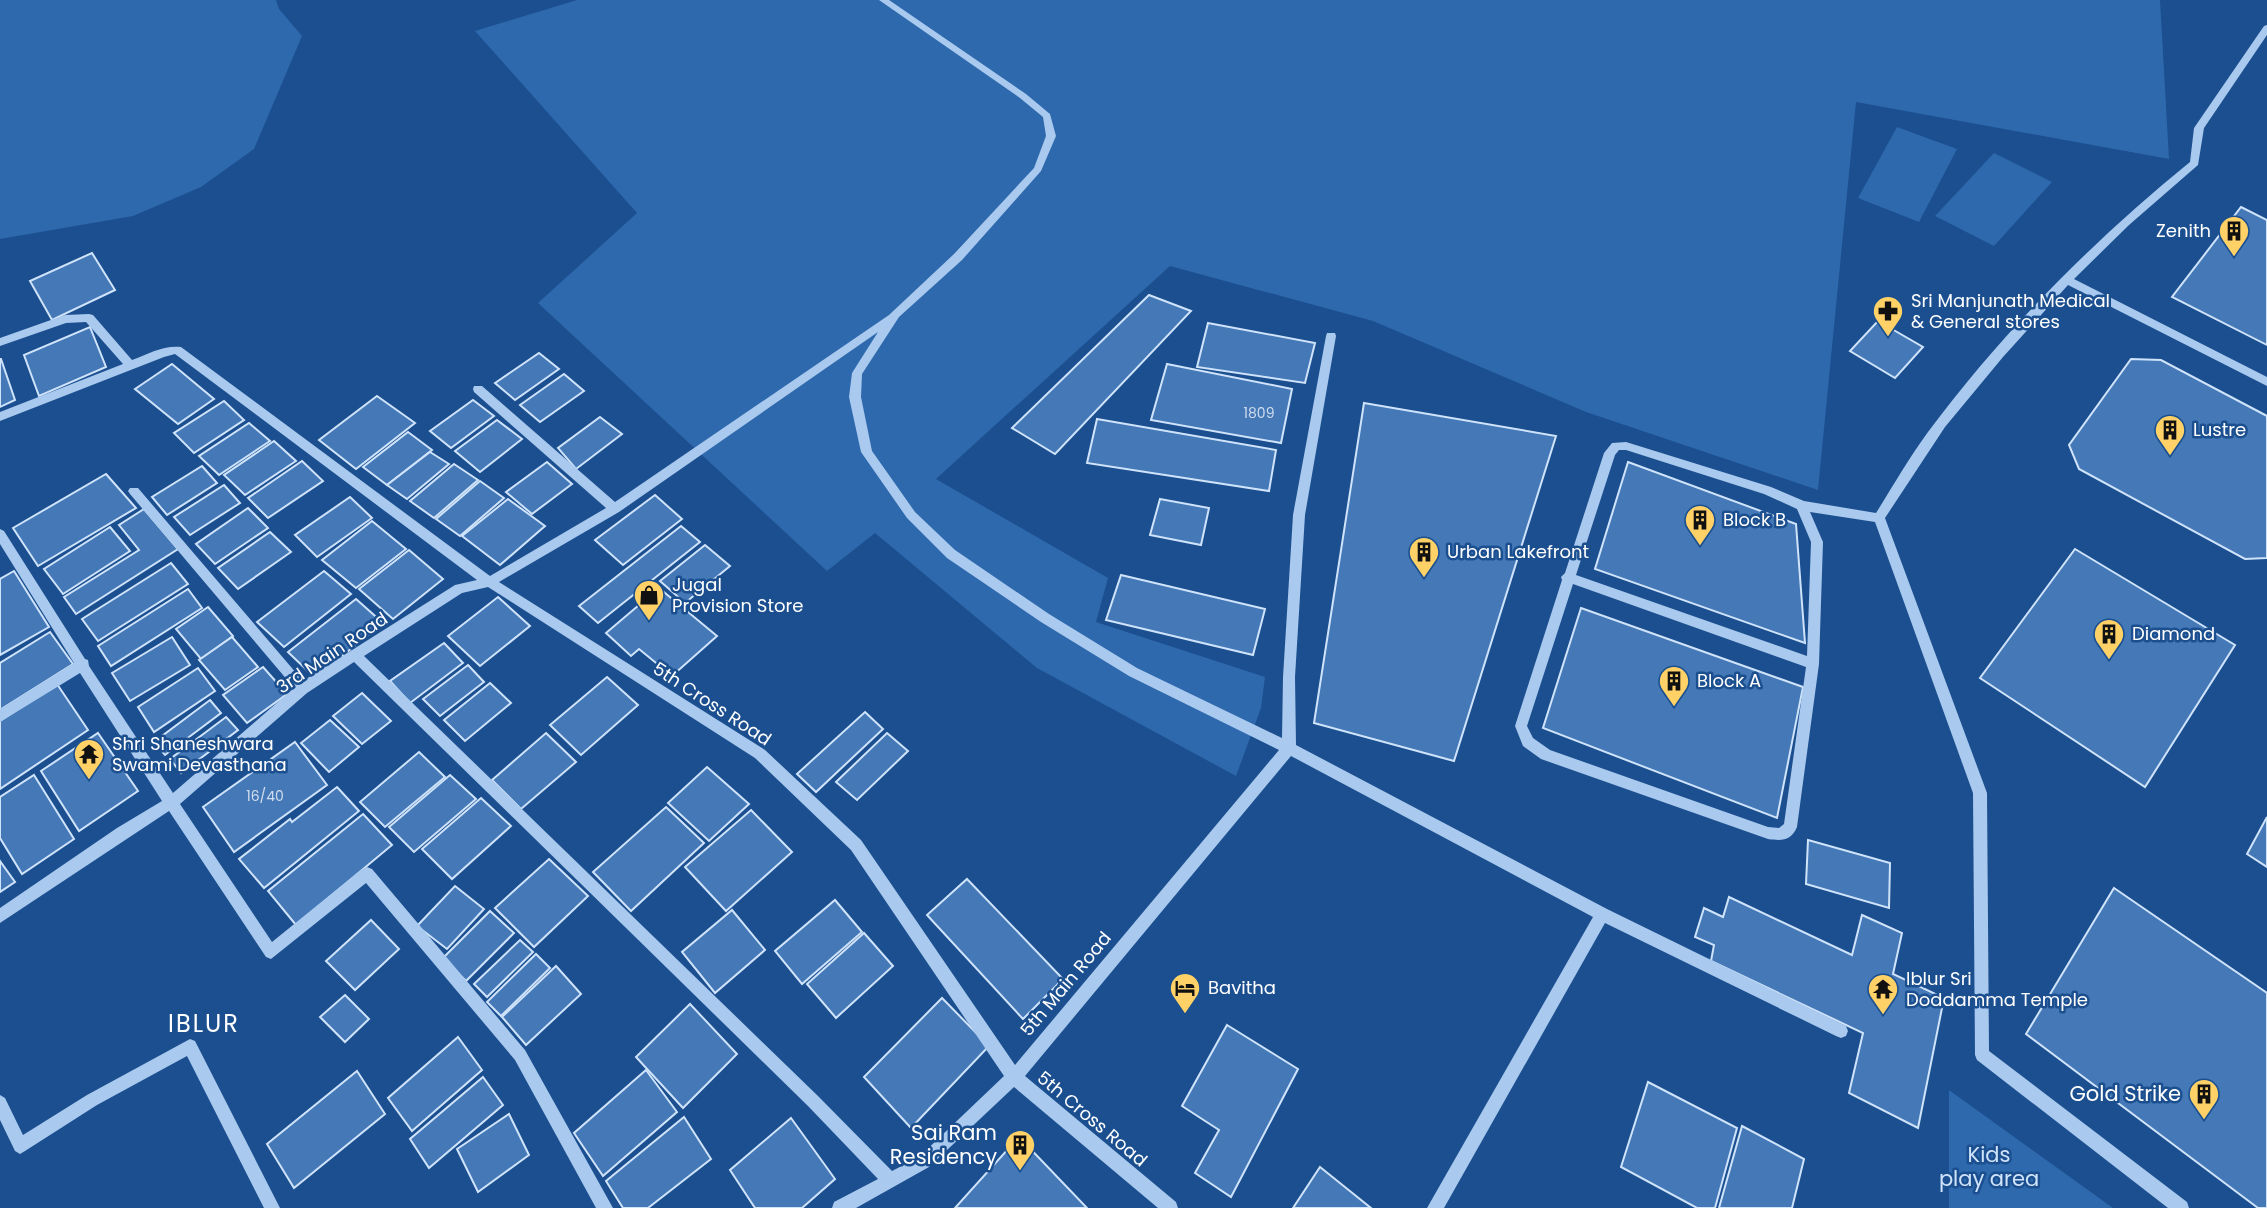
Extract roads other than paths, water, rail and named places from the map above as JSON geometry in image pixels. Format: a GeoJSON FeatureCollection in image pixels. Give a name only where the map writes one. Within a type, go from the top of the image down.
{"type":"FeatureCollection","features":[{"type":"Feature","properties":{"kind":"street"},"geometry":{"type":"LineString","coordinates":[[883,0],[1023,96],[1047,116],[1051,136],[1038,169],[958,257],[895,314],[857,373],[855,397],[867,452],[911,515],[951,554],[1045,618],[1133,672],[1289,748],[1602,914],[1842,1031]]}},
{"type":"Feature","properties":{"kind":"street"},"geometry":{"type":"LineString","coordinates":[[1879,518],[1939,425],[2066,279],[2167,185],[2195,163],[2199,128],[2266,30]]}},
{"type":"Feature","properties":{"kind":"street"},"geometry":{"type":"LineString","coordinates":[[2066,279],[2267,382]]}},
{"type":"Feature","properties":{"kind":"street","name":"3rd Main Road"},"geometry":{"type":"LineString","coordinates":[[0,916],[172,802],[302,689],[357,657],[459,589],[489,582],[615,509],[895,314]]}},
{"type":"Feature","properties":{"kind":"street"},"geometry":{"type":"LineString","coordinates":[[0,342],[65,319],[89,318],[131,366],[0,417]]}},
{"type":"Feature","properties":{"kind":"street"},"geometry":{"type":"LineString","coordinates":[[1289,748],[1289,677],[1299,515],[1331,336]]}},
{"type":"Feature","properties":{"kind":"street","name":"5th Cross Road"},"geometry":{"type":"LineString","coordinates":[[131,366],[177,350],[489,582],[760,754],[856,845],[1014,1077],[1170,1208]]}},
{"type":"Feature","properties":{"kind":"street"},"geometry":{"type":"LineString","coordinates":[[478,389],[615,509]]}},
{"type":"Feature","properties":{"kind":"street"},"geometry":{"type":"LineString","coordinates":[[1802,506],[1818,541],[1813,664],[1790,827],[1782,835],[1768,833],[1546,755],[1528,742],[1521,726],[1567,577],[1610,453],[1616,446],[1626,446],[1767,490],[1802,506],[1879,518]]}},
{"type":"Feature","properties":{"kind":"street"},"geometry":{"type":"LineString","coordinates":[[134,491],[302,689]]}},
{"type":"Feature","properties":{"kind":"street"},"geometry":{"type":"LineString","coordinates":[[1879,518],[1980,793],[1982,1055],[2181,1208]]}},
{"type":"Feature","properties":{"kind":"street"},"geometry":{"type":"LineString","coordinates":[[0,534],[84,664],[119,724],[271,952],[367,874],[520,1055],[605,1208]]}},
{"type":"Feature","properties":{"kind":"street"},"geometry":{"type":"LineString","coordinates":[[1567,577],[1813,664]]}},
{"type":"Feature","properties":{"kind":"street"},"geometry":{"type":"LineString","coordinates":[[357,657],[890,1180]]}},
{"type":"Feature","properties":{"kind":"street"},"geometry":{"type":"LineString","coordinates":[[0,716],[84,664]]}},
{"type":"Feature","properties":{"kind":"street","name":"5th Main Road"},"geometry":{"type":"LineString","coordinates":[[841,1208],[924,1162],[1014,1077],[1289,748]]}},
{"type":"Feature","properties":{"kind":"street"},"geometry":{"type":"LineString","coordinates":[[1435,1208],[1602,914]]}},
{"type":"Feature","properties":{"kind":"street"},"geometry":{"type":"LineString","coordinates":[[0,1103],[19,1146],[92,1100],[190,1046],[272,1208]]}},
{"type":"Feature","properties":{"kind":"place","name":"Zenith"},"geometry":{"type":"Point","coordinates":[2234,258]}},
{"type":"Feature","properties":{"kind":"place","name":"Sri Manjunath Medical & General stores"},"geometry":{"type":"Point","coordinates":[1888,338]}},
{"type":"Feature","properties":{"kind":"place","name":"Lustre"},"geometry":{"type":"Point","coordinates":[2170,457]}},
{"type":"Feature","properties":{"kind":"place","name":"Block B"},"geometry":{"type":"Point","coordinates":[1700,547]}},
{"type":"Feature","properties":{"kind":"place","name":"Urban Lakefront"},"geometry":{"type":"Point","coordinates":[1424,579]}},
{"type":"Feature","properties":{"kind":"place","name":"Jugal Provision Store"},"geometry":{"type":"Point","coordinates":[649,622]}},
{"type":"Feature","properties":{"kind":"place","name":"Diamond"},"geometry":{"type":"Point","coordinates":[2109,661]}},
{"type":"Feature","properties":{"kind":"place","name":"Block A"},"geometry":{"type":"Point","coordinates":[1674,708]}},
{"type":"Feature","properties":{"kind":"place","name":"Shri Shaneshwara Swami Devasthana"},"geometry":{"type":"Point","coordinates":[89,781]}},
{"type":"Feature","properties":{"kind":"place","name":"Bavitha"},"geometry":{"type":"Point","coordinates":[1185,1015]}},
{"type":"Feature","properties":{"kind":"place","name":"Iblur Sri Doddamma Temple"},"geometry":{"type":"Point","coordinates":[1883,1016]}},
{"type":"Feature","properties":{"kind":"place","name":"Gold Strike"},"geometry":{"type":"Point","coordinates":[2204,1121]}},
{"type":"Feature","properties":{"kind":"place","name":"Sai Ram Residency"},"geometry":{"type":"Point","coordinates":[1020,1172]}},
{"type":"Feature","properties":{"kind":"district","name":"IBLUR"},"geometry":{"type":"Point","coordinates":[204,1024]}},
{"type":"Feature","properties":{"kind":"park label","name":"Kids play area"},"geometry":{"type":"Point","coordinates":[1989,1167]}}]}
